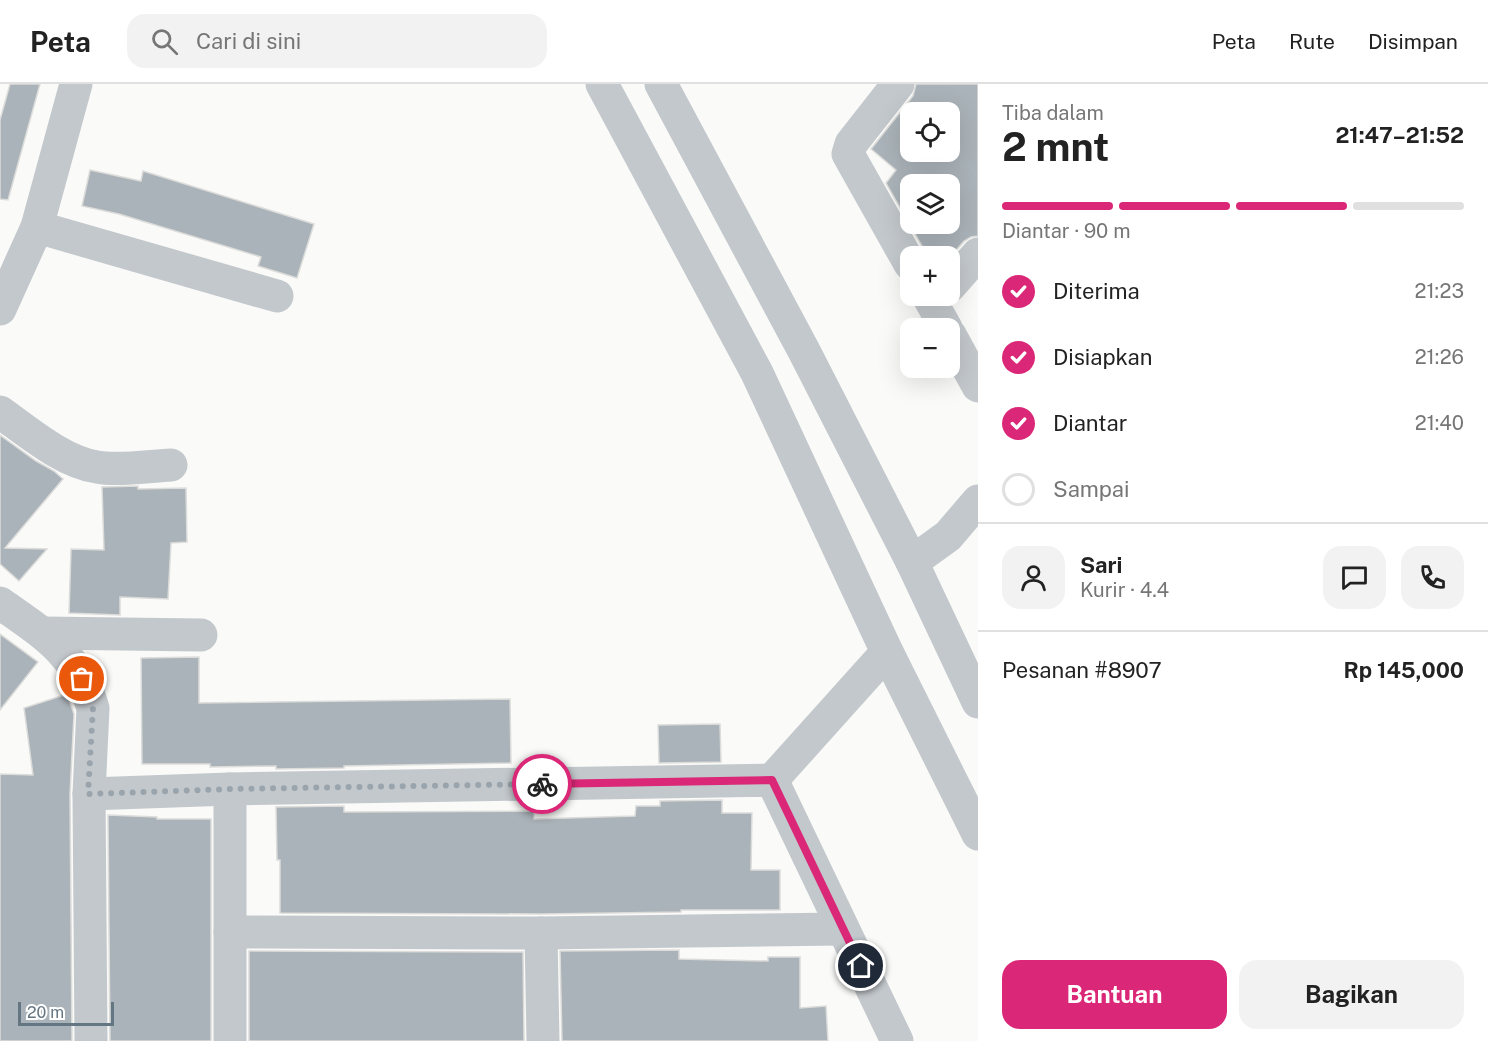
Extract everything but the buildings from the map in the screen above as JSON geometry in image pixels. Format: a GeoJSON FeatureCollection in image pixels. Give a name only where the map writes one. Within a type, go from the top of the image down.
{"type":"FeatureCollection","features":[{"type":"Feature","properties":{"kind":"street"},"geometry":{"type":"LineString","coordinates":[[0,309],[37,227],[76,84]]}},
{"type":"Feature","properties":{"kind":"street"},"geometry":{"type":"LineString","coordinates":[[602,84],[757,373],[887,652],[978,834]]}},
{"type":"Feature","properties":{"kind":"street"},"geometry":{"type":"LineString","coordinates":[[661,84],[804,351],[912,562],[967,649],[978,702]]}},
{"type":"Feature","properties":{"kind":"street"},"geometry":{"type":"LineString","coordinates":[[898,84],[851,144],[848,154],[900,246]]}},
{"type":"Feature","properties":{"kind":"street"},"geometry":{"type":"LineString","coordinates":[[37,227],[277,296]]}},
{"type":"Feature","properties":{"kind":"street"},"geometry":{"type":"LineString","coordinates":[[960,276],[978,254]]}},
{"type":"Feature","properties":{"kind":"street"},"geometry":{"type":"LineString","coordinates":[[757,373],[804,351]]}},
{"type":"Feature","properties":{"kind":"street"},"geometry":{"type":"LineString","coordinates":[[960,353],[978,386]]}},
{"type":"Feature","properties":{"kind":"street"},"geometry":{"type":"LineString","coordinates":[[0,412],[47,445],[72,460],[84,464],[104,468],[171,465]]}},
{"type":"Feature","properties":{"kind":"street"},"geometry":{"type":"LineString","coordinates":[[912,562],[948,536],[978,501]]}},
{"type":"Feature","properties":{"kind":"street"},"geometry":{"type":"LineString","coordinates":[[0,603],[43,633],[63,651],[82,679],[93,708],[88,794],[91,1041]]}},
{"type":"Feature","properties":{"kind":"street"},"geometry":{"type":"LineString","coordinates":[[43,633],[201,635]]}},
{"type":"Feature","properties":{"kind":"street"},"geometry":{"type":"LineString","coordinates":[[88,794],[230,789],[772,780],[887,652]]}},
{"type":"Feature","properties":{"kind":"street"},"geometry":{"type":"LineString","coordinates":[[772,780],[897,1041]]}},
{"type":"Feature","properties":{"kind":"street"},"geometry":{"type":"LineString","coordinates":[[230,789],[230,1041]]}},
{"type":"Feature","properties":{"kind":"street"},"geometry":{"type":"LineString","coordinates":[[230,932],[540,933],[842,929]]}},
{"type":"Feature","properties":{"kind":"street"},"geometry":{"type":"LineString","coordinates":[[540,933],[543,1041]]}},
{"type":"Feature","properties":{"kind":"way so far"},"geometry":{"type":"LineString","coordinates":[[82,679],[93,708],[88,794],[230,789],[542,784]]}},
{"type":"Feature","properties":{"kind":"route"},"geometry":{"type":"LineString","coordinates":[[542,784],[772,780],[861,966]]}}]}
